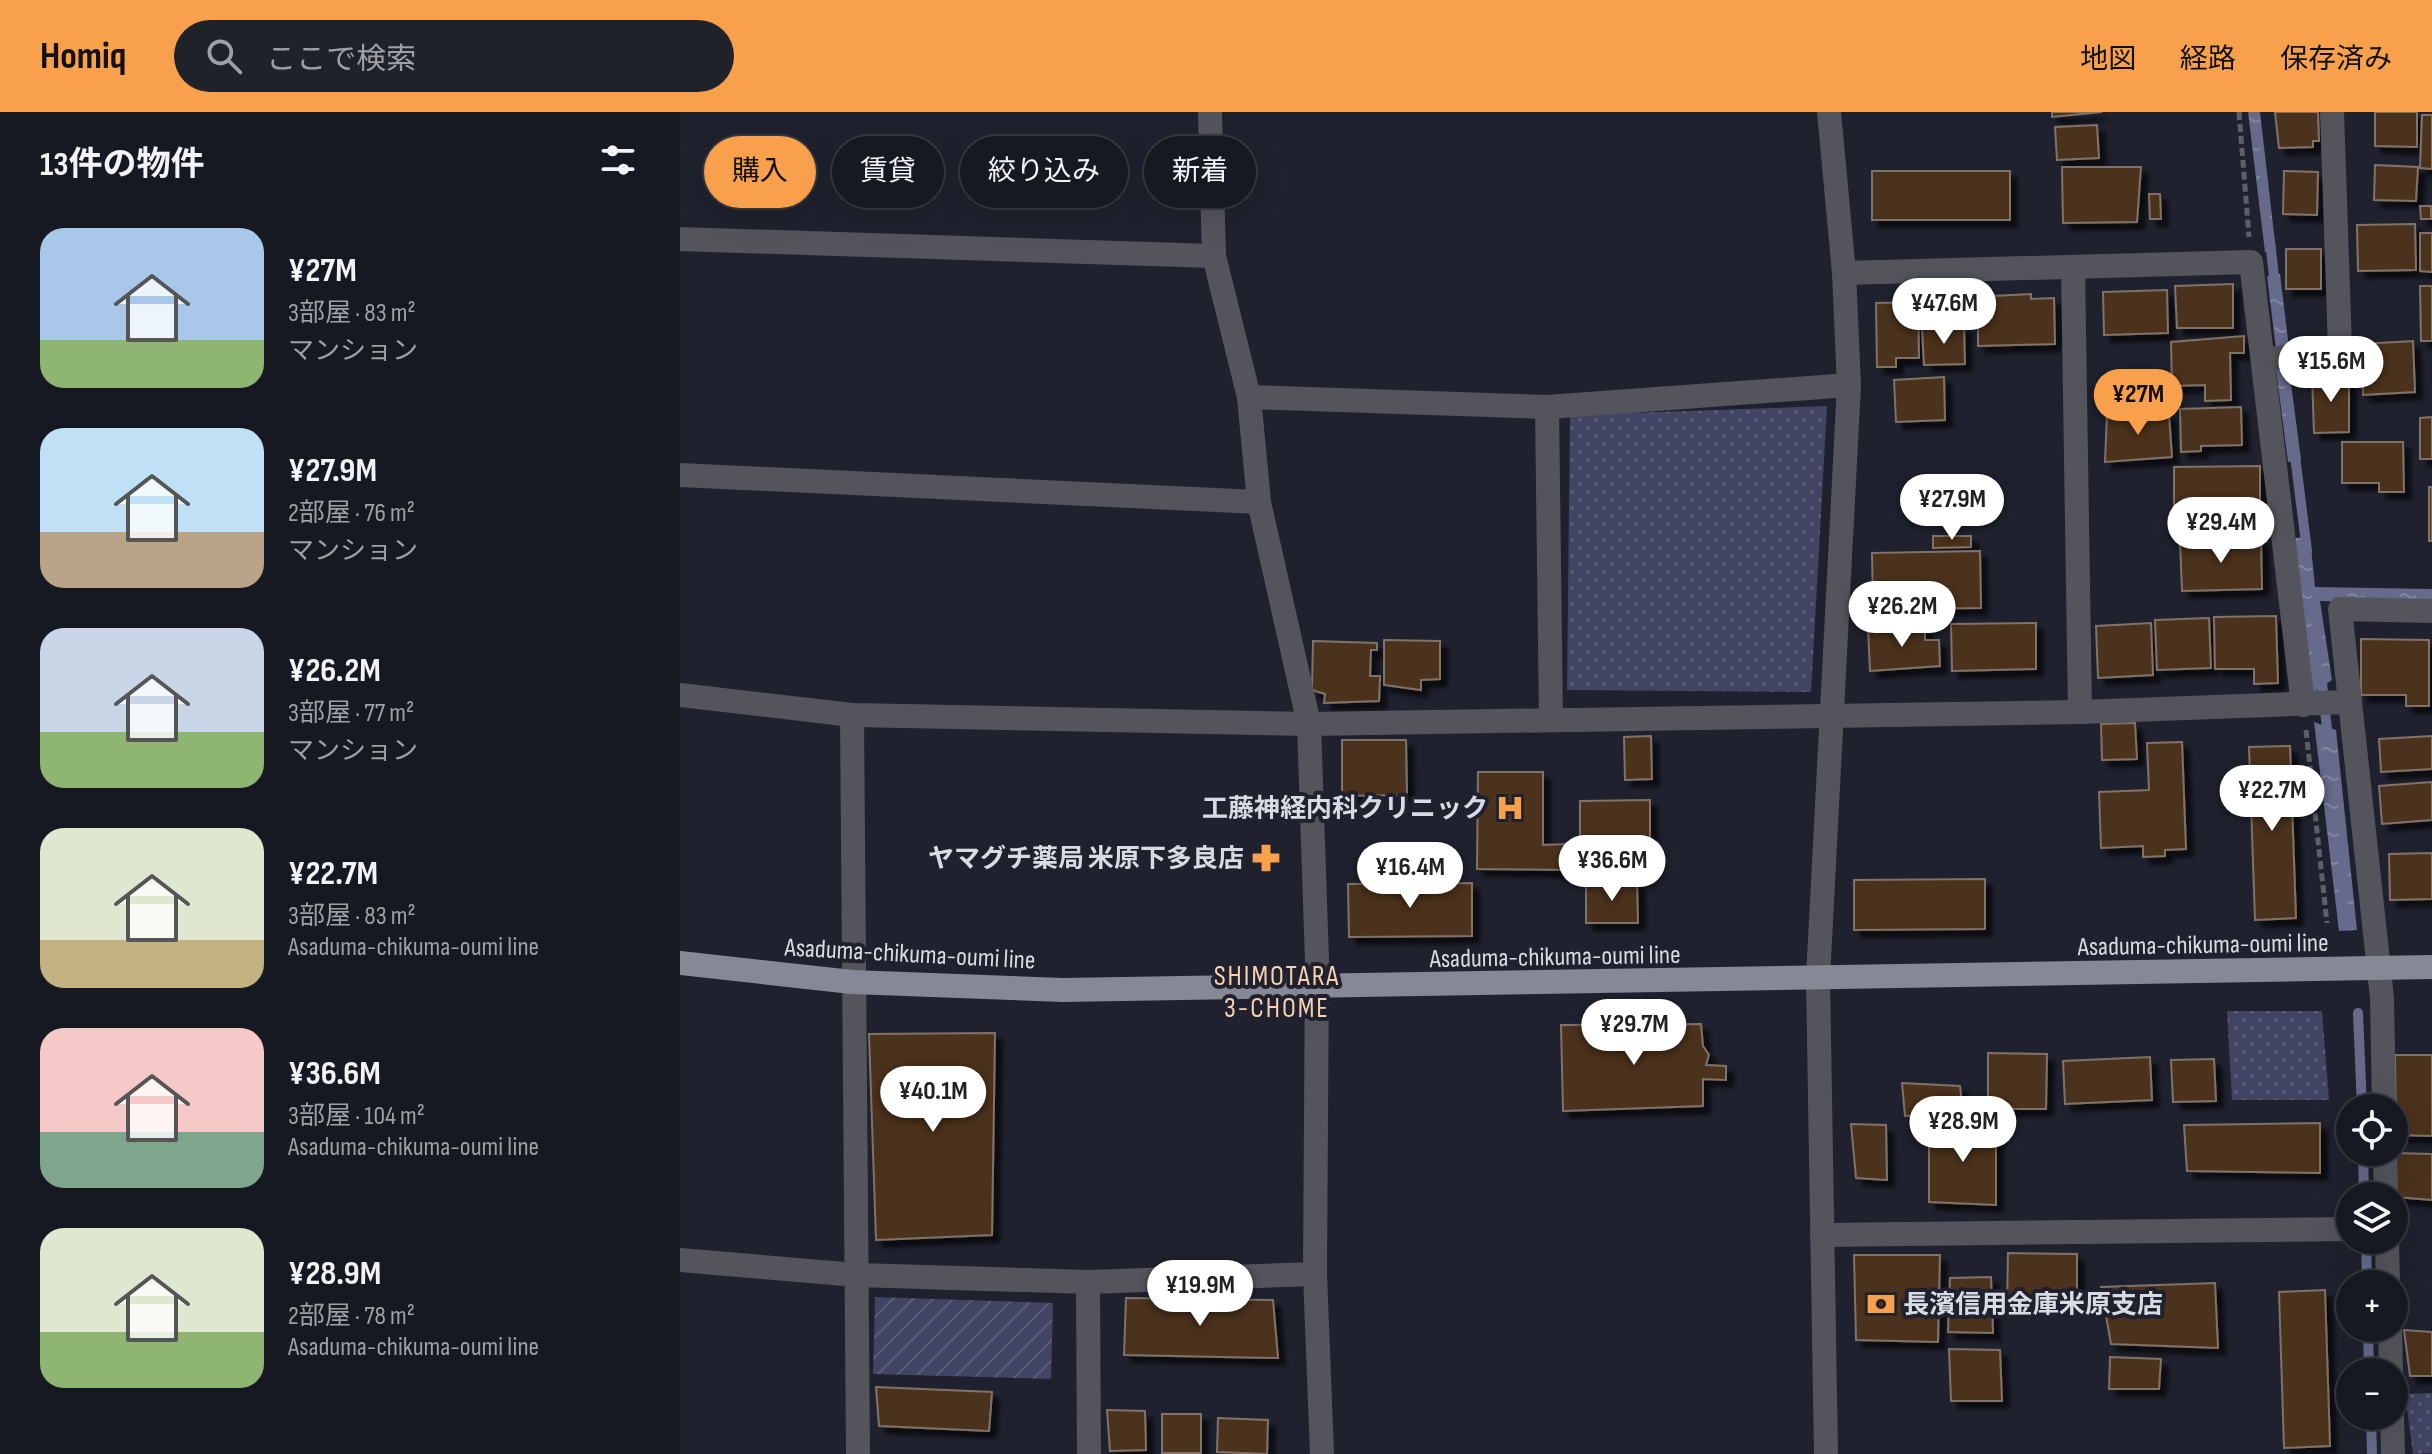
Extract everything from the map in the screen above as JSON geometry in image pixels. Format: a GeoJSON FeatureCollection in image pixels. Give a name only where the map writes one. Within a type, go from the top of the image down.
{"type":"FeatureCollection","features":[{"type":"Feature","properties":{"kind":"main road","name":"Asaduma-chikuma-oumi line"},"geometry":{"type":"LineString","coordinates":[[680,963],[852,982],[1063,990],[2432,967]]}},
{"type":"Feature","properties":{"kind":"street"},"geometry":{"type":"LineString","coordinates":[[1210,112],[1214,256],[1249,397],[1259,502],[1309,724],[1317,988],[1315,1274],[1322,1454]]}},
{"type":"Feature","properties":{"kind":"street"},"geometry":{"type":"LineString","coordinates":[[1826,1454],[1818,978],[1849,385],[1844,273],[1829,112]]}},
{"type":"Feature","properties":{"kind":"street"},"geometry":{"type":"LineString","coordinates":[[2277,358],[2340,349],[2332,112]]}},
{"type":"Feature","properties":{"kind":"street"},"geometry":{"type":"LineString","coordinates":[[680,239],[1214,256]]}},
{"type":"Feature","properties":{"kind":"street"},"geometry":{"type":"LineString","coordinates":[[1844,273],[2251,262],[2277,358],[2325,703],[2379,969],[2383,1094]]}},
{"type":"Feature","properties":{"kind":"street"},"geometry":{"type":"LineString","coordinates":[[2073,267],[2080,712]]}},
{"type":"Feature","properties":{"kind":"street"},"geometry":{"type":"LineString","coordinates":[[1249,397],[1547,407],[1849,385]]}},
{"type":"Feature","properties":{"kind":"street"},"geometry":{"type":"LineString","coordinates":[[1547,407],[1551,719]]}},
{"type":"Feature","properties":{"kind":"street"},"geometry":{"type":"LineString","coordinates":[[680,475],[1259,502]]}},
{"type":"Feature","properties":{"kind":"street"},"geometry":{"type":"LineString","coordinates":[[2325,703],[2340,609],[2432,611]]}},
{"type":"Feature","properties":{"kind":"street"},"geometry":{"type":"LineString","coordinates":[[680,695],[852,715],[1309,724],[2080,712],[2325,703]]}},
{"type":"Feature","properties":{"kind":"street"},"geometry":{"type":"LineString","coordinates":[[852,715],[858,1454]]}},
{"type":"Feature","properties":{"kind":"street"},"geometry":{"type":"LineString","coordinates":[[1822,1235],[2336,1229]]}},
{"type":"Feature","properties":{"kind":"street"},"geometry":{"type":"LineString","coordinates":[[680,1260],[857,1275],[1088,1282],[1315,1274]]}},
{"type":"Feature","properties":{"kind":"street"},"geometry":{"type":"LineString","coordinates":[[1088,1282],[1089,1454]]}},
{"type":"Feature","properties":{"kind":"street"},"geometry":{"type":"LineString","coordinates":[[2392,1430],[2393,1454]]}},
{"type":"Feature","properties":{"kind":"path"},"geometry":{"type":"LineString","coordinates":[[2239,112],[2251,262]]}},
{"type":"Feature","properties":{"kind":"path"},"geometry":{"type":"LineString","coordinates":[[2325,703],[2327,923]]}},
{"type":"Feature","properties":{"kind":"shaded area"},"geometry":{"type":"Polygon","coordinates":[[[1827,406],[1811,692],[1567,690],[1570,415],[1827,406]]]}},
{"type":"Feature","properties":{"kind":"shaded area"},"geometry":{"type":"Polygon","coordinates":[[[2227,1011],[2322,1011],[2329,1100],[2232,1100],[2227,1011]]]}},
{"type":"Feature","properties":{"kind":"shaded area"},"geometry":{"type":"Polygon","coordinates":[[[875,1297],[1053,1303],[1051,1379],[873,1374],[875,1297]]]}},
{"type":"Feature","properties":{"kind":"shaded area"},"geometry":{"type":"Polygon","coordinates":[[[2432,1393],[2432,1453],[2413,1454],[2408,1394],[2432,1393]]]}},
{"type":"Feature","properties":{"kind":"water"},"geometry":{"type":"Polygon","coordinates":[[[2248,112],[2260,112],[2276,251],[2265,252],[2248,112]]]}},
{"type":"Feature","properties":{"kind":"water"},"geometry":{"type":"Polygon","coordinates":[[[2280,274],[2289,348],[2276,349],[2267,276],[2280,274]]]}},
{"type":"Feature","properties":{"kind":"water"},"geometry":{"type":"Polygon","coordinates":[[[2289,368],[2301,460],[2288,462],[2276,369],[2289,368]]]}},
{"type":"Feature","properties":{"kind":"water"},"geometry":{"type":"Polygon","coordinates":[[[2310,537],[2315,587],[2432,589],[2432,605],[2320,601],[2332,680],[2312,694],[2295,538],[2310,537]]]}},
{"type":"Feature","properties":{"kind":"water"},"geometry":{"type":"Polygon","coordinates":[[[2314,722],[2336,730],[2357,930],[2339,931],[2314,722]]]}},
{"type":"Feature","properties":{"kind":"building"},"geometry":{"type":"Polygon","coordinates":[[[2052,112],[2102,112],[2052,117],[2052,112]]]}},
{"type":"Feature","properties":{"kind":"building"},"geometry":{"type":"Polygon","coordinates":[[[2275,112],[2318,112],[2319,141],[2313,141],[2313,147],[2279,148],[2275,112]]]}},
{"type":"Feature","properties":{"kind":"building"},"geometry":{"type":"Polygon","coordinates":[[[2375,112],[2417,112],[2417,147],[2375,146],[2375,112]]]}},
{"type":"Feature","properties":{"kind":"building"},"geometry":{"type":"Polygon","coordinates":[[[2422,115],[2432,115],[2432,169],[2420,168],[2422,115]]]}},
{"type":"Feature","properties":{"kind":"building"},"geometry":{"type":"Polygon","coordinates":[[[2097,125],[2099,158],[2057,160],[2055,127],[2097,125]]]}},
{"type":"Feature","properties":{"kind":"building"},"geometry":{"type":"Polygon","coordinates":[[[2375,165],[2418,167],[2416,201],[2374,200],[2375,165]]]}},
{"type":"Feature","properties":{"kind":"building"},"geometry":{"type":"Polygon","coordinates":[[[2062,167],[2141,167],[2137,222],[2063,223],[2062,167]]]}},
{"type":"Feature","properties":{"kind":"building"},"geometry":{"type":"Polygon","coordinates":[[[1872,171],[2010,171],[2010,220],[1872,220],[1872,171]]]}},
{"type":"Feature","properties":{"kind":"building"},"geometry":{"type":"Polygon","coordinates":[[[2284,171],[2318,172],[2317,215],[2283,214],[2284,171]]]}},
{"type":"Feature","properties":{"kind":"building"},"geometry":{"type":"Polygon","coordinates":[[[2149,194],[2160,194],[2161,219],[2150,219],[2149,194]]]}},
{"type":"Feature","properties":{"kind":"building"},"geometry":{"type":"Polygon","coordinates":[[[2420,206],[2431,206],[2431,219],[2421,219],[2420,206]]]}},
{"type":"Feature","properties":{"kind":"building"},"geometry":{"type":"Polygon","coordinates":[[[2415,224],[2416,270],[2358,271],[2357,225],[2415,224]]]}},
{"type":"Feature","properties":{"kind":"building"},"geometry":{"type":"Polygon","coordinates":[[[2420,233],[2432,233],[2432,272],[2420,271],[2420,233]]]}},
{"type":"Feature","properties":{"kind":"building"},"geometry":{"type":"Polygon","coordinates":[[[2286,249],[2321,249],[2321,289],[2286,289],[2286,249]]]}},
{"type":"Feature","properties":{"kind":"building"},"geometry":{"type":"Polygon","coordinates":[[[2233,284],[2233,328],[2177,328],[2175,286],[2233,284]]]}},
{"type":"Feature","properties":{"kind":"building"},"geometry":{"type":"Polygon","coordinates":[[[2420,286],[2432,286],[2432,341],[2421,341],[2420,286]]]}},
{"type":"Feature","properties":{"kind":"building"},"geometry":{"type":"Polygon","coordinates":[[[2167,290],[2168,333],[2104,335],[2103,292],[2167,290]]]}},
{"type":"Feature","properties":{"kind":"building"},"geometry":{"type":"Polygon","coordinates":[[[2031,294],[2031,299],[2054,298],[2055,344],[1978,346],[1978,318],[1992,318],[1992,296],[2031,294]]]}},
{"type":"Feature","properties":{"kind":"building"},"geometry":{"type":"Polygon","coordinates":[[[1918,302],[1919,358],[1896,358],[1896,367],[1877,367],[1876,303],[1918,302]]]}},
{"type":"Feature","properties":{"kind":"building"},"geometry":{"type":"Polygon","coordinates":[[[1964,327],[1965,364],[1924,365],[1922,328],[1964,327]]]}},
{"type":"Feature","properties":{"kind":"building"},"geometry":{"type":"Polygon","coordinates":[[[2244,336],[2244,353],[2230,353],[2231,400],[2205,401],[2205,385],[2172,386],[2171,342],[2244,336]]]}},
{"type":"Feature","properties":{"kind":"building"},"geometry":{"type":"Polygon","coordinates":[[[2413,341],[2415,392],[2363,395],[2361,344],[2413,341]]]}},
{"type":"Feature","properties":{"kind":"building"},"geometry":{"type":"Polygon","coordinates":[[[2312,376],[2349,376],[2349,432],[2314,433],[2312,376]]]}},
{"type":"Feature","properties":{"kind":"building"},"geometry":{"type":"Polygon","coordinates":[[[1944,377],[1945,420],[1896,422],[1894,380],[1944,377]]]}},
{"type":"Feature","properties":{"kind":"building"},"geometry":{"type":"Polygon","coordinates":[[[2241,407],[2242,445],[2201,446],[2201,451],[2181,452],[2180,409],[2241,407]]]}},
{"type":"Feature","properties":{"kind":"building"},"geometry":{"type":"Polygon","coordinates":[[[2107,414],[2169,414],[2172,457],[2105,462],[2107,414]]]}},
{"type":"Feature","properties":{"kind":"building"},"geometry":{"type":"Polygon","coordinates":[[[2432,417],[2432,459],[2420,459],[2420,418],[2432,417]]]}},
{"type":"Feature","properties":{"kind":"building"},"geometry":{"type":"Polygon","coordinates":[[[2342,442],[2403,442],[2404,492],[2379,492],[2379,483],[2342,483],[2342,442]]]}},
{"type":"Feature","properties":{"kind":"building"},"geometry":{"type":"Polygon","coordinates":[[[2260,466],[2260,520],[2234,520],[2234,530],[2216,530],[2216,518],[2206,518],[2206,531],[2174,532],[2174,467],[2260,466]]]}},
{"type":"Feature","properties":{"kind":"building"},"geometry":{"type":"Polygon","coordinates":[[[2429,487],[2432,487],[2432,541],[2429,541],[2429,487]]]}},
{"type":"Feature","properties":{"kind":"building"},"geometry":{"type":"Polygon","coordinates":[[[1933,536],[1971,536],[1971,547],[1933,548],[1933,536]]]}},
{"type":"Feature","properties":{"kind":"building"},"geometry":{"type":"Polygon","coordinates":[[[2261,540],[2262,589],[2182,591],[2180,542],[2261,540]]]}},
{"type":"Feature","properties":{"kind":"building"},"geometry":{"type":"Polygon","coordinates":[[[1980,551],[1981,608],[1873,609],[1872,553],[1980,551]]]}},
{"type":"Feature","properties":{"kind":"building"},"geometry":{"type":"Polygon","coordinates":[[[2276,616],[2278,683],[2254,684],[2254,669],[2215,669],[2214,617],[2276,616]]]}},
{"type":"Feature","properties":{"kind":"building"},"geometry":{"type":"Polygon","coordinates":[[[2209,618],[2211,668],[2157,670],[2155,620],[2209,618]]]}},
{"type":"Feature","properties":{"kind":"building"},"geometry":{"type":"Polygon","coordinates":[[[2036,623],[2036,669],[1952,671],[1951,624],[2036,623]]]}},
{"type":"Feature","properties":{"kind":"building"},"geometry":{"type":"Polygon","coordinates":[[[2151,623],[2153,675],[2098,678],[2096,626],[2151,623]]]}},
{"type":"Feature","properties":{"kind":"building"},"geometry":{"type":"Polygon","coordinates":[[[1925,627],[1925,640],[1939,640],[1940,666],[1870,671],[1868,629],[1925,627]]]}},
{"type":"Feature","properties":{"kind":"building"},"geometry":{"type":"Polygon","coordinates":[[[2361,639],[2429,640],[2429,706],[2406,706],[2406,695],[2361,695],[2361,639]]]}},
{"type":"Feature","properties":{"kind":"building"},"geometry":{"type":"Polygon","coordinates":[[[1384,640],[1440,641],[1440,679],[1421,680],[1421,690],[1384,685],[1384,640]]]}},
{"type":"Feature","properties":{"kind":"building"},"geometry":{"type":"Polygon","coordinates":[[[1313,641],[1377,643],[1377,650],[1371,650],[1370,676],[1380,676],[1379,701],[1324,703],[1325,694],[1312,690],[1313,641]]]}},
{"type":"Feature","properties":{"kind":"building"},"geometry":{"type":"Polygon","coordinates":[[[2135,723],[2137,759],[2102,760],[2101,724],[2135,723]]]}},
{"type":"Feature","properties":{"kind":"building"},"geometry":{"type":"Polygon","coordinates":[[[1651,736],[1652,779],[1625,780],[1624,737],[1651,736]]]}},
{"type":"Feature","properties":{"kind":"building"},"geometry":{"type":"Polygon","coordinates":[[[2432,736],[2432,769],[2381,772],[2379,739],[2432,736]]]}},
{"type":"Feature","properties":{"kind":"building"},"geometry":{"type":"Polygon","coordinates":[[[1342,740],[1406,740],[1407,795],[1342,796],[1342,740]]]}},
{"type":"Feature","properties":{"kind":"building"},"geometry":{"type":"Polygon","coordinates":[[[2182,742],[2186,849],[2165,850],[2165,856],[2143,857],[2143,846],[2101,848],[2099,792],[2149,790],[2147,743],[2182,742]]]}},
{"type":"Feature","properties":{"kind":"building"},"geometry":{"type":"Polygon","coordinates":[[[2290,746],[2296,918],[2255,920],[2249,747],[2290,746]]]}},
{"type":"Feature","properties":{"kind":"building","name":"工藤神経内科クリニック"},"geometry":{"type":"Polygon","coordinates":[[[1478,772],[1543,772],[1543,845],[1567,844],[1567,870],[1477,869],[1478,772]]]}},
{"type":"Feature","properties":{"kind":"building"},"geometry":{"type":"Polygon","coordinates":[[[2432,782],[2432,820],[2382,824],[2379,786],[2432,782]]]}},
{"type":"Feature","properties":{"kind":"building"},"geometry":{"type":"Polygon","coordinates":[[[1650,800],[1650,854],[1580,854],[1580,801],[1650,800]]]}},
{"type":"Feature","properties":{"kind":"building"},"geometry":{"type":"Polygon","coordinates":[[[2432,853],[2432,899],[2390,900],[2389,854],[2432,853]]]}},
{"type":"Feature","properties":{"kind":"building"},"geometry":{"type":"Polygon","coordinates":[[[1985,879],[1985,929],[1854,930],[1854,880],[1985,879]]]}},
{"type":"Feature","properties":{"kind":"building"},"geometry":{"type":"Polygon","coordinates":[[[1637,882],[1638,923],[1586,923],[1586,883],[1637,882]]]}},
{"type":"Feature","properties":{"kind":"building"},"geometry":{"type":"Polygon","coordinates":[[[1472,883],[1472,936],[1349,937],[1348,884],[1472,883]]]}},
{"type":"Feature","properties":{"kind":"building"},"geometry":{"type":"Polygon","coordinates":[[[1701,1024],[1703,1046],[1709,1055],[1706,1065],[1726,1066],[1726,1080],[1703,1079],[1703,1106],[1563,1111],[1561,1025],[1701,1024]]]}},
{"type":"Feature","properties":{"kind":"building"},"geometry":{"type":"Polygon","coordinates":[[[995,1033],[992,1235],[876,1240],[869,1034],[995,1033]]]}},
{"type":"Feature","properties":{"kind":"building"},"geometry":{"type":"Polygon","coordinates":[[[1988,1053],[2047,1054],[2046,1109],[1988,1109],[1988,1053]]]}},
{"type":"Feature","properties":{"kind":"building"},"geometry":{"type":"Polygon","coordinates":[[[2395,1055],[2432,1055],[2432,1136],[2408,1135],[2408,1094],[2395,1094],[2395,1055]]]}},
{"type":"Feature","properties":{"kind":"building"},"geometry":{"type":"Polygon","coordinates":[[[2150,1057],[2152,1100],[2065,1104],[2063,1061],[2150,1057]]]}},
{"type":"Feature","properties":{"kind":"building"},"geometry":{"type":"Polygon","coordinates":[[[2214,1059],[2216,1101],[2173,1102],[2171,1060],[2214,1059]]]}},
{"type":"Feature","properties":{"kind":"building"},"geometry":{"type":"Polygon","coordinates":[[[1902,1083],[1960,1086],[1963,1112],[1905,1116],[1902,1083]]]}},
{"type":"Feature","properties":{"kind":"building"},"geometry":{"type":"Polygon","coordinates":[[[2320,1123],[2320,1173],[2187,1171],[2184,1125],[2320,1123]]]}},
{"type":"Feature","properties":{"kind":"building"},"geometry":{"type":"Polygon","coordinates":[[[1851,1124],[1886,1125],[1887,1180],[1856,1178],[1851,1124]]]}},
{"type":"Feature","properties":{"kind":"building"},"geometry":{"type":"Polygon","coordinates":[[[1996,1124],[1996,1205],[1929,1202],[1929,1126],[1996,1124]]]}},
{"type":"Feature","properties":{"kind":"building"},"geometry":{"type":"Polygon","coordinates":[[[2408,1153],[2432,1154],[2432,1200],[2408,1198],[2408,1182],[2396,1182],[2396,1166],[2408,1166],[2408,1153]]]}},
{"type":"Feature","properties":{"kind":"building"},"geometry":{"type":"Polygon","coordinates":[[[2008,1253],[2077,1254],[2077,1303],[2007,1302],[2008,1253]]]}},
{"type":"Feature","properties":{"kind":"building"},"geometry":{"type":"Polygon","coordinates":[[[1854,1255],[1940,1255],[1938,1342],[1856,1340],[1854,1255]]]}},
{"type":"Feature","properties":{"kind":"building"},"geometry":{"type":"Polygon","coordinates":[[[1991,1277],[1993,1333],[1948,1332],[1950,1278],[1991,1277]]]}},
{"type":"Feature","properties":{"kind":"building"},"geometry":{"type":"Polygon","coordinates":[[[2215,1283],[2218,1348],[2111,1344],[2101,1287],[2215,1283]]]}},
{"type":"Feature","properties":{"kind":"building"},"geometry":{"type":"Polygon","coordinates":[[[2325,1290],[2330,1446],[2284,1448],[2279,1292],[2325,1290]]]}},
{"type":"Feature","properties":{"kind":"building"},"geometry":{"type":"Polygon","coordinates":[[[1126,1298],[1273,1300],[1278,1358],[1124,1355],[1126,1298]]]}},
{"type":"Feature","properties":{"kind":"building"},"geometry":{"type":"Polygon","coordinates":[[[2408,1330],[2432,1332],[2432,1376],[2410,1376],[2408,1330]]]}},
{"type":"Feature","properties":{"kind":"building"},"geometry":{"type":"Polygon","coordinates":[[[1949,1349],[2000,1350],[2002,1401],[1951,1401],[1949,1349]]]}},
{"type":"Feature","properties":{"kind":"building"},"geometry":{"type":"Polygon","coordinates":[[[2110,1357],[2161,1359],[2159,1389],[2109,1389],[2110,1357]]]}},
{"type":"Feature","properties":{"kind":"building"},"geometry":{"type":"Polygon","coordinates":[[[876,1387],[992,1392],[989,1431],[879,1426],[876,1387]]]}},
{"type":"Feature","properties":{"kind":"building"},"geometry":{"type":"Polygon","coordinates":[[[1107,1410],[1145,1411],[1146,1450],[1110,1451],[1107,1410]]]}},
{"type":"Feature","properties":{"kind":"building"},"geometry":{"type":"Polygon","coordinates":[[[1162,1414],[1201,1414],[1201,1453],[1162,1453],[1162,1414]]]}},
{"type":"Feature","properties":{"kind":"building"},"geometry":{"type":"Polygon","coordinates":[[[1218,1418],[1268,1420],[1267,1454],[1217,1452],[1218,1418]]]}},
{"type":"Feature","properties":{"kind":"waterway"},"geometry":{"type":"LineString","coordinates":[[2270,241],[2275,285]]}},
{"type":"Feature","properties":{"kind":"waterway"},"geometry":{"type":"LineString","coordinates":[[2294,448],[2307,551]]}},
{"type":"Feature","properties":{"kind":"waterway"},"geometry":{"type":"LineString","coordinates":[[2321,674],[2328,738]]}},
{"type":"Feature","properties":{"kind":"waterway"},"geometry":{"type":"LineString","coordinates":[[2358,1013],[2361,1094]]}},
{"type":"Feature","properties":{"kind":"waterway"},"geometry":{"type":"LineString","coordinates":[[2363,1166],[2364,1182]]}},
{"type":"Feature","properties":{"kind":"waterway"},"geometry":{"type":"LineString","coordinates":[[2366,1254],[2367,1270]]}},
{"type":"Feature","properties":{"kind":"waterway"},"geometry":{"type":"LineString","coordinates":[[2368,1342],[2369,1358]]}},
{"type":"Feature","properties":{"kind":"waterway"},"geometry":{"type":"LineString","coordinates":[[2371,1430],[2372,1454]]}},
{"type":"Feature","properties":{"kind":"place","name":"工藤神経内科クリニック"},"geometry":{"type":"Point","coordinates":[1510,808]}},
{"type":"Feature","properties":{"kind":"place","name":"ヤマグチ薬局 米原下多良店"},"geometry":{"type":"Point","coordinates":[1266,858]}},
{"type":"Feature","properties":{"kind":"place","name":"長濱信用金庫米原支店"},"geometry":{"type":"Point","coordinates":[1881,1304]}},
{"type":"Feature","properties":{"kind":"district","name":"SHIMOTARA 3-CHOME"},"geometry":{"type":"Point","coordinates":[1277,991]}}]}
